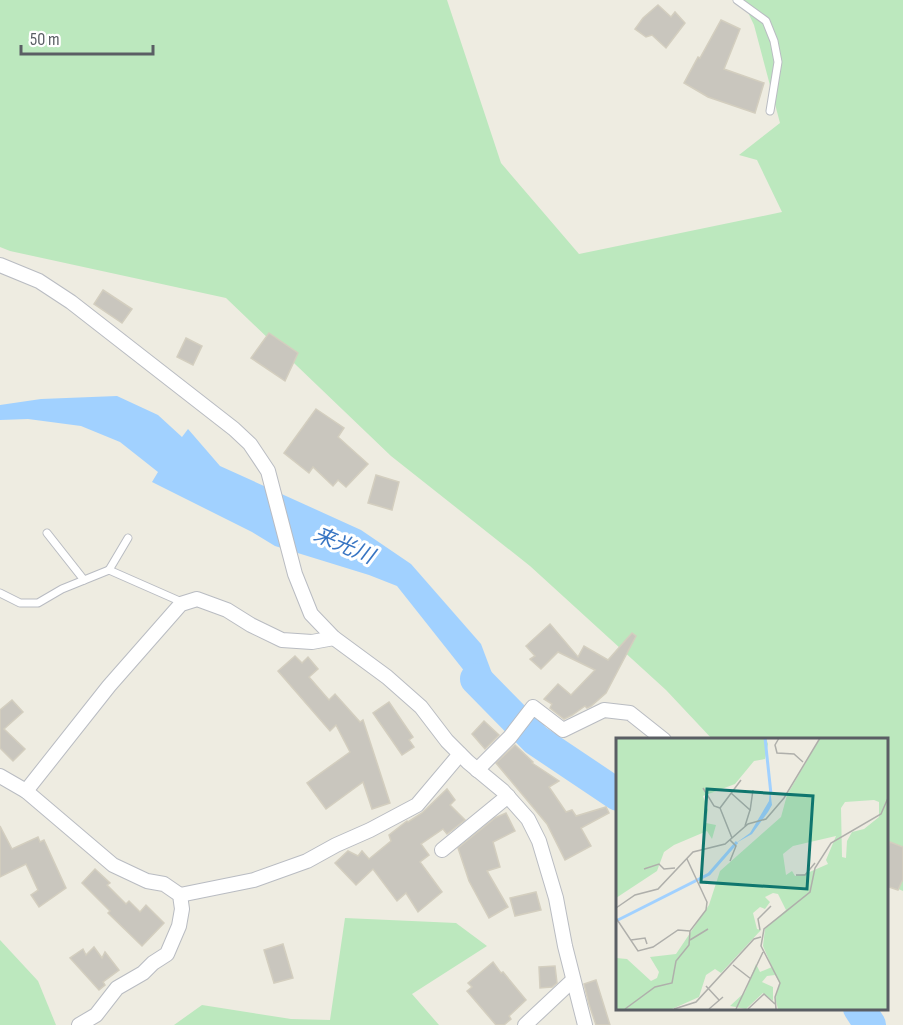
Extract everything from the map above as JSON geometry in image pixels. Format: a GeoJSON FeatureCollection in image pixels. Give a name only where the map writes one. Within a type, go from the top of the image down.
{"type":"FeatureCollection","features":[{"type":"Feature","properties":{"kind":"street"},"geometry":{"type":"LineString","coordinates":[[0,265],[39,281],[71,302],[234,429],[250,444],[268,471],[295,574],[312,614],[334,638],[387,677],[421,706],[447,741],[508,796],[528,819],[539,841],[556,898],[585,1025]]}},
{"type":"Feature","properties":{"kind":"street"},"geometry":{"type":"LineString","coordinates":[[26,791],[109,686],[184,603],[197,599],[226,610],[282,640],[312,642],[334,638]]}},
{"type":"Feature","properties":{"kind":"street"},"geometry":{"type":"LineString","coordinates":[[477,770],[510,737],[533,706],[562,730],[604,710],[630,714],[661,738]]}},
{"type":"Feature","properties":{"kind":"street"},"geometry":{"type":"LineString","coordinates":[[0,776],[26,791],[113,866],[147,881],[164,884],[180,895],[254,880],[308,861],[370,830],[417,805],[460,754]]}},
{"type":"Feature","properties":{"kind":"street"},"geometry":{"type":"LineString","coordinates":[[442,850],[508,796]]}},
{"type":"Feature","properties":{"kind":"street"},"geometry":{"type":"LineString","coordinates":[[79,1025],[96,1016],[117,988],[143,973],[167,954],[179,926],[182,909],[180,895]]}},
{"type":"Feature","properties":{"kind":"street"},"geometry":{"type":"LineString","coordinates":[[525,1025],[573,980]]}},
{"type":"Feature","properties":{"kind":"lane"},"geometry":{"type":"LineString","coordinates":[[737,0],[766,21],[774,40],[778,62],[770,111]]}},
{"type":"Feature","properties":{"kind":"lane"},"geometry":{"type":"LineString","coordinates":[[46,533],[84,580]]}},
{"type":"Feature","properties":{"kind":"lane"},"geometry":{"type":"LineString","coordinates":[[0,593],[21,603],[38,603],[62,589],[109,570],[128,538]]}},
{"type":"Feature","properties":{"kind":"lane"},"geometry":{"type":"LineString","coordinates":[[109,570],[184,603]]}},
{"type":"Feature","properties":{"kind":"green space"},"geometry":{"type":"Polygon","coordinates":[[[0,0],[447,0],[501,163],[579,254],[782,212],[757,160],[739,155],[780,123],[754,25],[742,0],[903,0],[903,891],[888,884],[888,738],[711,738],[666,690],[530,566],[391,456],[226,298],[0,247],[0,0]]]}},
{"type":"Feature","properties":{"kind":"green space"},"geometry":{"type":"Polygon","coordinates":[[[345,918],[456,923],[487,946],[412,994],[439,1025],[174,1025],[202,1005],[291,1019],[330,1020],[345,918]]]}},
{"type":"Feature","properties":{"kind":"green space"},"geometry":{"type":"Polygon","coordinates":[[[0,940],[38,981],[56,1025],[0,1025],[0,940]]]}},
{"type":"Feature","properties":{"kind":"water"},"geometry":{"type":"Polygon","coordinates":[[[117,396],[158,415],[182,437],[188,429],[220,466],[361,530],[411,564],[481,644],[505,708],[492,706],[397,586],[275,546],[252,532],[152,482],[158,472],[120,442],[81,426],[28,419],[0,420],[0,405],[41,399],[117,396]]]}},
{"type":"Feature","properties":{"kind":"building"},"geometry":{"type":"Polygon","coordinates":[[[658,5],[671,17],[675,12],[685,23],[666,48],[652,35],[646,37],[635,29],[643,18],[658,5]]]}},
{"type":"Feature","properties":{"kind":"building"},"geometry":{"type":"Polygon","coordinates":[[[721,20],[740,29],[724,69],[764,83],[755,113],[708,97],[684,83],[721,20]]]}},
{"type":"Feature","properties":{"kind":"building"},"geometry":{"type":"Polygon","coordinates":[[[103,290],[132,309],[122,323],[94,304],[103,290]]]}},
{"type":"Feature","properties":{"kind":"building"},"geometry":{"type":"Polygon","coordinates":[[[269,333],[298,353],[285,381],[251,358],[269,333]]]}},
{"type":"Feature","properties":{"kind":"building"},"geometry":{"type":"Polygon","coordinates":[[[186,338],[202,346],[193,365],[177,357],[186,338]]]}},
{"type":"Feature","properties":{"kind":"building"},"geometry":{"type":"Polygon","coordinates":[[[316,409],[344,428],[338,437],[368,464],[346,487],[338,480],[333,486],[313,467],[309,473],[284,453],[316,409]]]}},
{"type":"Feature","properties":{"kind":"building"},"geometry":{"type":"Polygon","coordinates":[[[376,475],[399,482],[392,510],[368,503],[376,475]]]}},
{"type":"Feature","properties":{"kind":"building"},"geometry":{"type":"Polygon","coordinates":[[[550,624],[578,657],[584,646],[608,660],[632,633],[636,636],[606,693],[591,706],[587,708],[585,706],[564,719],[550,708],[552,704],[544,699],[558,684],[571,695],[595,670],[558,652],[541,669],[530,659],[535,656],[526,646],[550,624]]]}},
{"type":"Feature","properties":{"kind":"building"},"geometry":{"type":"Polygon","coordinates":[[[295,656],[302,663],[308,657],[318,669],[309,677],[329,700],[335,694],[360,722],[363,720],[390,803],[372,809],[363,782],[326,809],[307,783],[350,752],[336,725],[330,731],[278,671],[295,656]]]}},
{"type":"Feature","properties":{"kind":"building"},"geometry":{"type":"Polygon","coordinates":[[[12,700],[23,712],[4,729],[25,749],[13,761],[0,748],[0,710],[12,700]]]}},
{"type":"Feature","properties":{"kind":"building"},"geometry":{"type":"Polygon","coordinates":[[[389,702],[413,737],[409,740],[414,747],[402,755],[373,713],[389,702]]]}},
{"type":"Feature","properties":{"kind":"building"},"geometry":{"type":"Polygon","coordinates":[[[484,721],[499,735],[485,749],[472,734],[484,721]]]}},
{"type":"Feature","properties":{"kind":"building"},"geometry":{"type":"Polygon","coordinates":[[[515,745],[532,763],[559,781],[549,787],[566,812],[572,810],[576,816],[606,807],[609,813],[581,828],[591,846],[565,860],[547,824],[496,763],[515,745]]]}},
{"type":"Feature","properties":{"kind":"building"},"geometry":{"type":"Polygon","coordinates":[[[447,789],[455,800],[450,805],[465,820],[447,834],[443,829],[421,844],[429,855],[420,862],[442,892],[418,912],[406,893],[397,901],[373,869],[356,885],[335,863],[348,851],[358,856],[362,851],[369,859],[391,841],[389,835],[422,813],[447,789]]]}},
{"type":"Feature","properties":{"kind":"building"},"geometry":{"type":"Polygon","coordinates":[[[506,813],[515,831],[493,842],[500,867],[487,871],[508,907],[489,918],[469,881],[458,848],[495,818],[506,813]]]}},
{"type":"Feature","properties":{"kind":"building"},"geometry":{"type":"Polygon","coordinates":[[[0,826],[12,849],[38,837],[40,842],[44,840],[66,888],[39,907],[31,895],[38,890],[26,864],[0,877],[0,826]]]}},
{"type":"Feature","properties":{"kind":"building"},"geometry":{"type":"Polygon","coordinates":[[[890,842],[903,847],[903,879],[898,890],[888,887],[890,842]]]}},
{"type":"Feature","properties":{"kind":"building"},"geometry":{"type":"Polygon","coordinates":[[[95,869],[110,883],[107,885],[126,904],[129,901],[140,912],[146,905],[164,923],[142,946],[108,913],[110,911],[82,883],[95,869]]]}},
{"type":"Feature","properties":{"kind":"building"},"geometry":{"type":"Polygon","coordinates":[[[536,892],[541,910],[515,916],[510,898],[536,892]]]}},
{"type":"Feature","properties":{"kind":"building"},"geometry":{"type":"Polygon","coordinates":[[[283,944],[293,978],[274,983],[264,950],[283,944]]]}},
{"type":"Feature","properties":{"kind":"building"},"geometry":{"type":"Polygon","coordinates":[[[94,947],[102,958],[105,952],[119,970],[103,982],[105,985],[99,990],[70,958],[83,949],[86,955],[94,947]]]}},
{"type":"Feature","properties":{"kind":"building"},"geometry":{"type":"Polygon","coordinates":[[[493,962],[526,1000],[509,1016],[511,1019],[504,1025],[496,1025],[467,991],[472,987],[468,983],[493,962]]]}},
{"type":"Feature","properties":{"kind":"building"},"geometry":{"type":"Polygon","coordinates":[[[555,966],[557,983],[552,987],[540,988],[539,967],[555,966]]]}},
{"type":"Feature","properties":{"kind":"building"},"geometry":{"type":"Polygon","coordinates":[[[596,980],[610,1025],[596,1025],[589,1004],[584,984],[596,980]]]}},
{"type":"Feature","properties":{"kind":"waterway","name":"来光川"},"geometry":{"type":"LineString","coordinates":[[476,679],[536,740],[616,794]]}},
{"type":"Feature","properties":{"kind":"waterway","name":"来光川"},"geometry":{"type":"LineString","coordinates":[[860,1010],[870,1025]]}}]}
